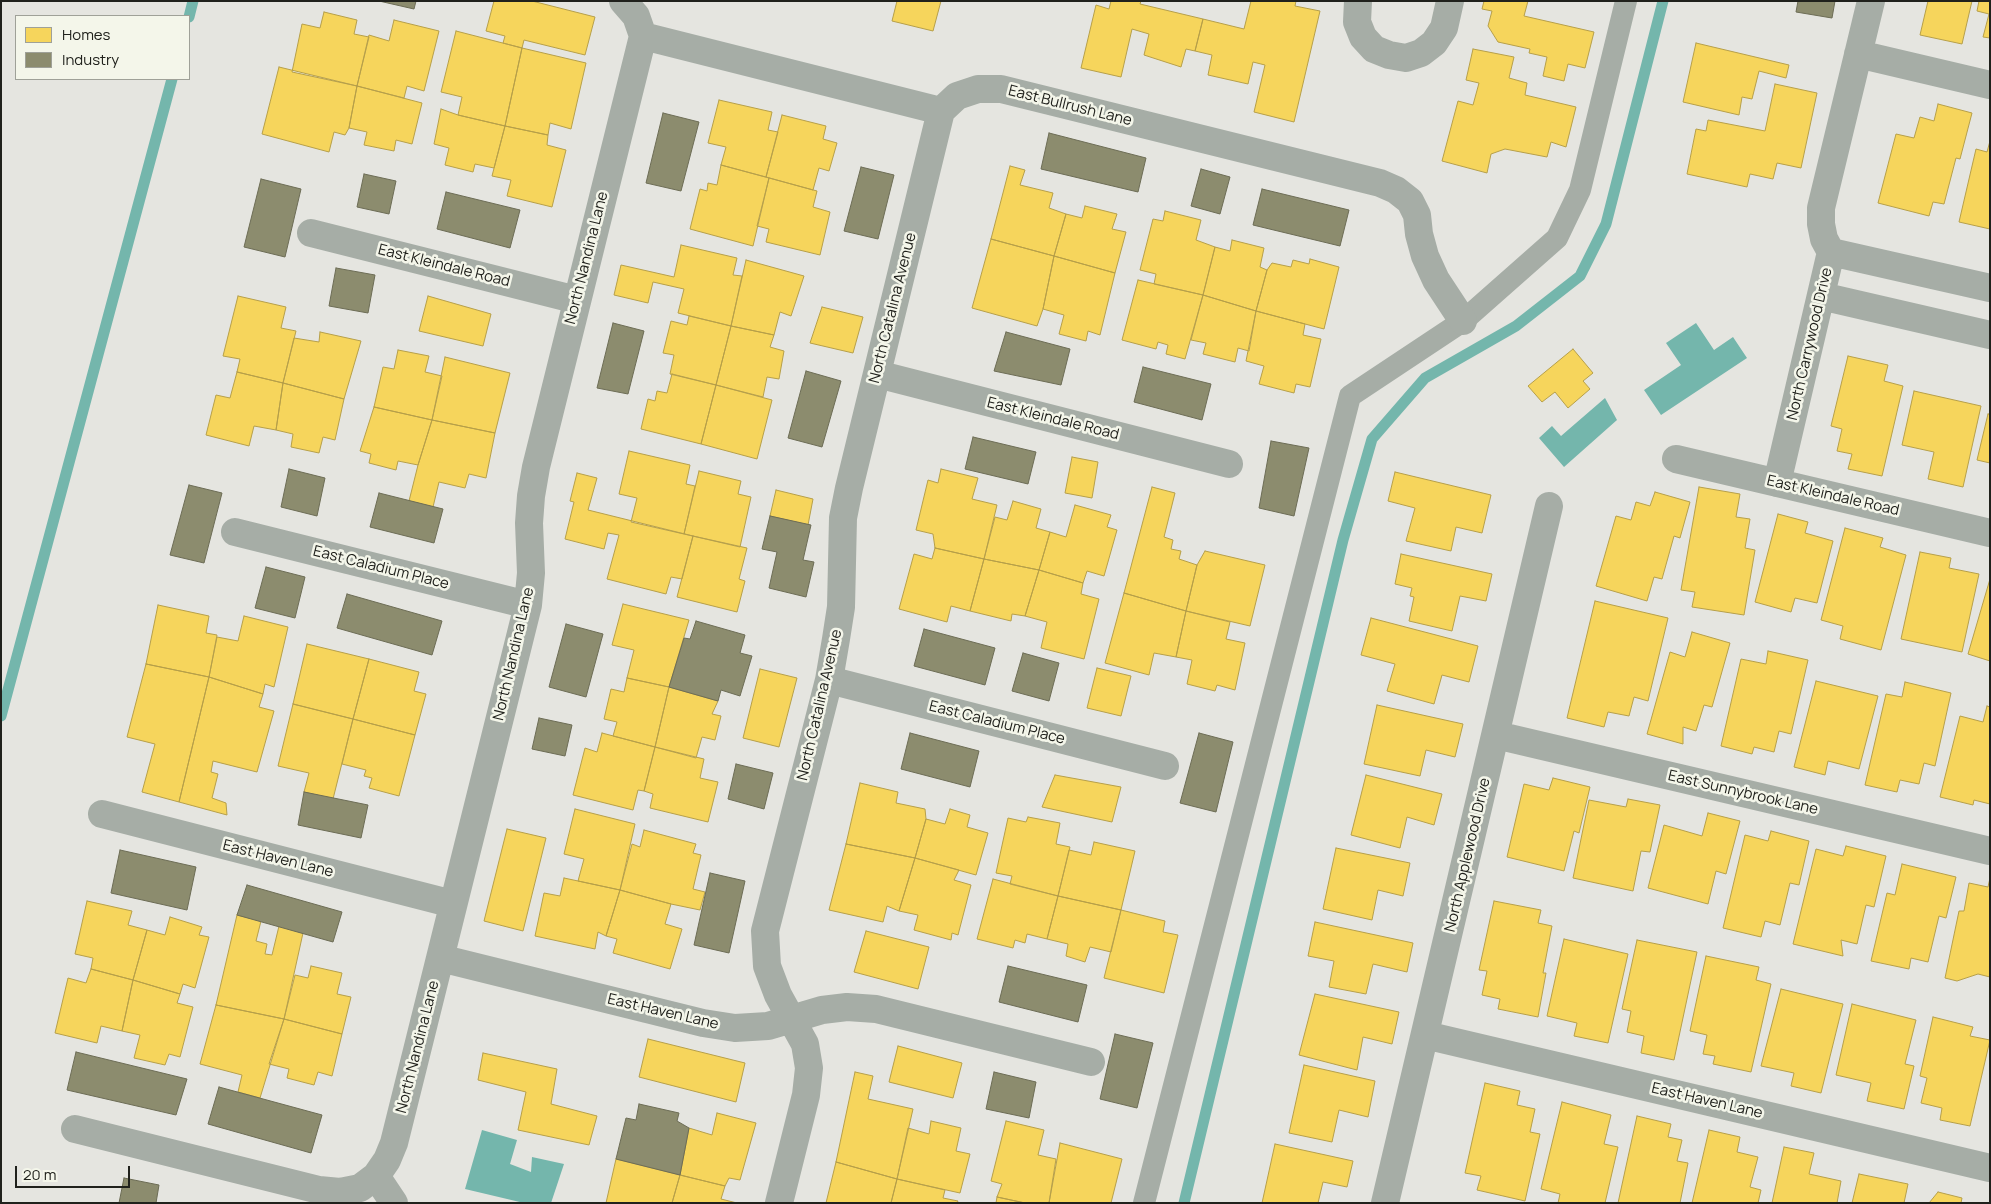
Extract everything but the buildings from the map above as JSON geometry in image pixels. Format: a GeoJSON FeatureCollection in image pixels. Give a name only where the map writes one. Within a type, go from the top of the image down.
{"type":"FeatureCollection","features":[{"type":"Feature","properties":{"kind":"street"},"geometry":{"type":"LineString","coordinates":[[623,1],[636,16],[643,36],[941,111]]}},
{"type":"Feature","properties":{"kind":"street"},"geometry":{"type":"LineString","coordinates":[[1358,1],[1357,22],[1363,37],[1374,49],[1389,55],[1406,58],[1421,54],[1434,43],[1444,28],[1450,1]]}},
{"type":"Feature","properties":{"kind":"street","name":"North Carrywood Drive"},"geometry":{"type":"LineString","coordinates":[[1777,483],[1832,252],[1824,239],[1821,224],[1821,208],[1871,1]]}},
{"type":"Feature","properties":{"kind":"street","name":"North Nandina Lane"},"geometry":{"type":"LineString","coordinates":[[376,1176],[388,1160],[394,1143],[528,605],[531,573],[529,523],[536,467],[643,36]]}},
{"type":"Feature","properties":{"kind":"street"},"geometry":{"type":"LineString","coordinates":[[1858,54],[1990,84]]}},
{"type":"Feature","properties":{"kind":"street","name":"East Bullrush Lane"},"geometry":{"type":"LineString","coordinates":[[941,111],[957,96],[978,89],[1001,89],[1380,183],[1396,190],[1410,201],[1417,215],[1419,234],[1436,280],[1463,321]]}},
{"type":"Feature","properties":{"kind":"street","name":"North Catalina Avenue"},"geometry":{"type":"LineString","coordinates":[[779,1203],[806,1095],[809,1068],[805,1044],[778,995],[767,966],[765,931],[829,680],[840,607],[843,518],[849,488],[941,111]]}},
{"type":"Feature","properties":{"kind":"street","name":"East Kleindale Road"},"geometry":{"type":"LineString","coordinates":[[311,233],[577,300]]}},
{"type":"Feature","properties":{"kind":"street"},"geometry":{"type":"LineString","coordinates":[[1832,252],[1990,288]]}},
{"type":"Feature","properties":{"kind":"street"},"geometry":{"type":"LineString","coordinates":[[1821,296],[1990,335]]}},
{"type":"Feature","properties":{"kind":"street","name":"East Kleindale Road"},"geometry":{"type":"LineString","coordinates":[[877,374],[1229,464]]}},
{"type":"Feature","properties":{"kind":"street","name":"East Kleindale Road"},"geometry":{"type":"LineString","coordinates":[[1676,459],[1990,533]]}},
{"type":"Feature","properties":{"kind":"street","name":"North Applewood Drive"},"geometry":{"type":"LineString","coordinates":[[1386,1203],[1549,506]]}},
{"type":"Feature","properties":{"kind":"street","name":"East Caladium Place"},"geometry":{"type":"LineString","coordinates":[[235,532],[528,605]]}},
{"type":"Feature","properties":{"kind":"street","name":"East Caladium Place"},"geometry":{"type":"LineString","coordinates":[[829,680],[1166,766]]}},
{"type":"Feature","properties":{"kind":"street","name":"East Sunnybrook Lane"},"geometry":{"type":"LineString","coordinates":[[1496,735],[1990,850]]}},
{"type":"Feature","properties":{"kind":"street","name":"East Haven Lane"},"geometry":{"type":"LineString","coordinates":[[102,814],[453,904]]}},
{"type":"Feature","properties":{"kind":"street","name":"East Haven Lane"},"geometry":{"type":"LineString","coordinates":[[440,958],[703,1023],[735,1028],[768,1026],[822,1010],[848,1007],[876,1009],[1092,1062]]}},
{"type":"Feature","properties":{"kind":"street","name":"East Haven Lane"},"geometry":{"type":"LineString","coordinates":[[1425,1034],[1990,1168]]}},
{"type":"Feature","properties":{"kind":"street"},"geometry":{"type":"LineString","coordinates":[[75,1130],[319,1190],[340,1192],[360,1188],[376,1176],[394,1203]]}},
{"type":"Feature","properties":{"kind":"lane"},"geometry":{"type":"LineString","coordinates":[[1144,1203],[1350,396],[1463,321],[1557,238],[1580,190],[1626,1]]}},
{"type":"Feature","properties":{"kind":"water"},"geometry":{"type":"Polygon","coordinates":[[[1696,323],[1714,350],[1733,337],[1747,358],[1661,415],[1644,390],[1681,365],[1666,343],[1696,323]]]}},
{"type":"Feature","properties":{"kind":"water"},"geometry":{"type":"Polygon","coordinates":[[[1605,398],[1617,420],[1564,467],[1539,438],[1552,426],[1561,436],[1605,398]]]}},
{"type":"Feature","properties":{"kind":"water"},"geometry":{"type":"Polygon","coordinates":[[[482,1130],[517,1140],[510,1164],[531,1172],[532,1157],[564,1164],[551,1203],[524,1203],[465,1189],[482,1130]]]}},
{"type":"Feature","properties":{"kind":"waterway"},"geometry":{"type":"LineString","coordinates":[[190,15],[193,1]]}},
{"type":"Feature","properties":{"kind":"waterway"},"geometry":{"type":"LineString","coordinates":[[1184,1203],[1343,540],[1372,439],[1425,378],[1516,326],[1580,276],[1606,224],[1663,1]]}},
{"type":"Feature","properties":{"kind":"waterway"},"geometry":{"type":"LineString","coordinates":[[1,716],[172,80]]}}]}
